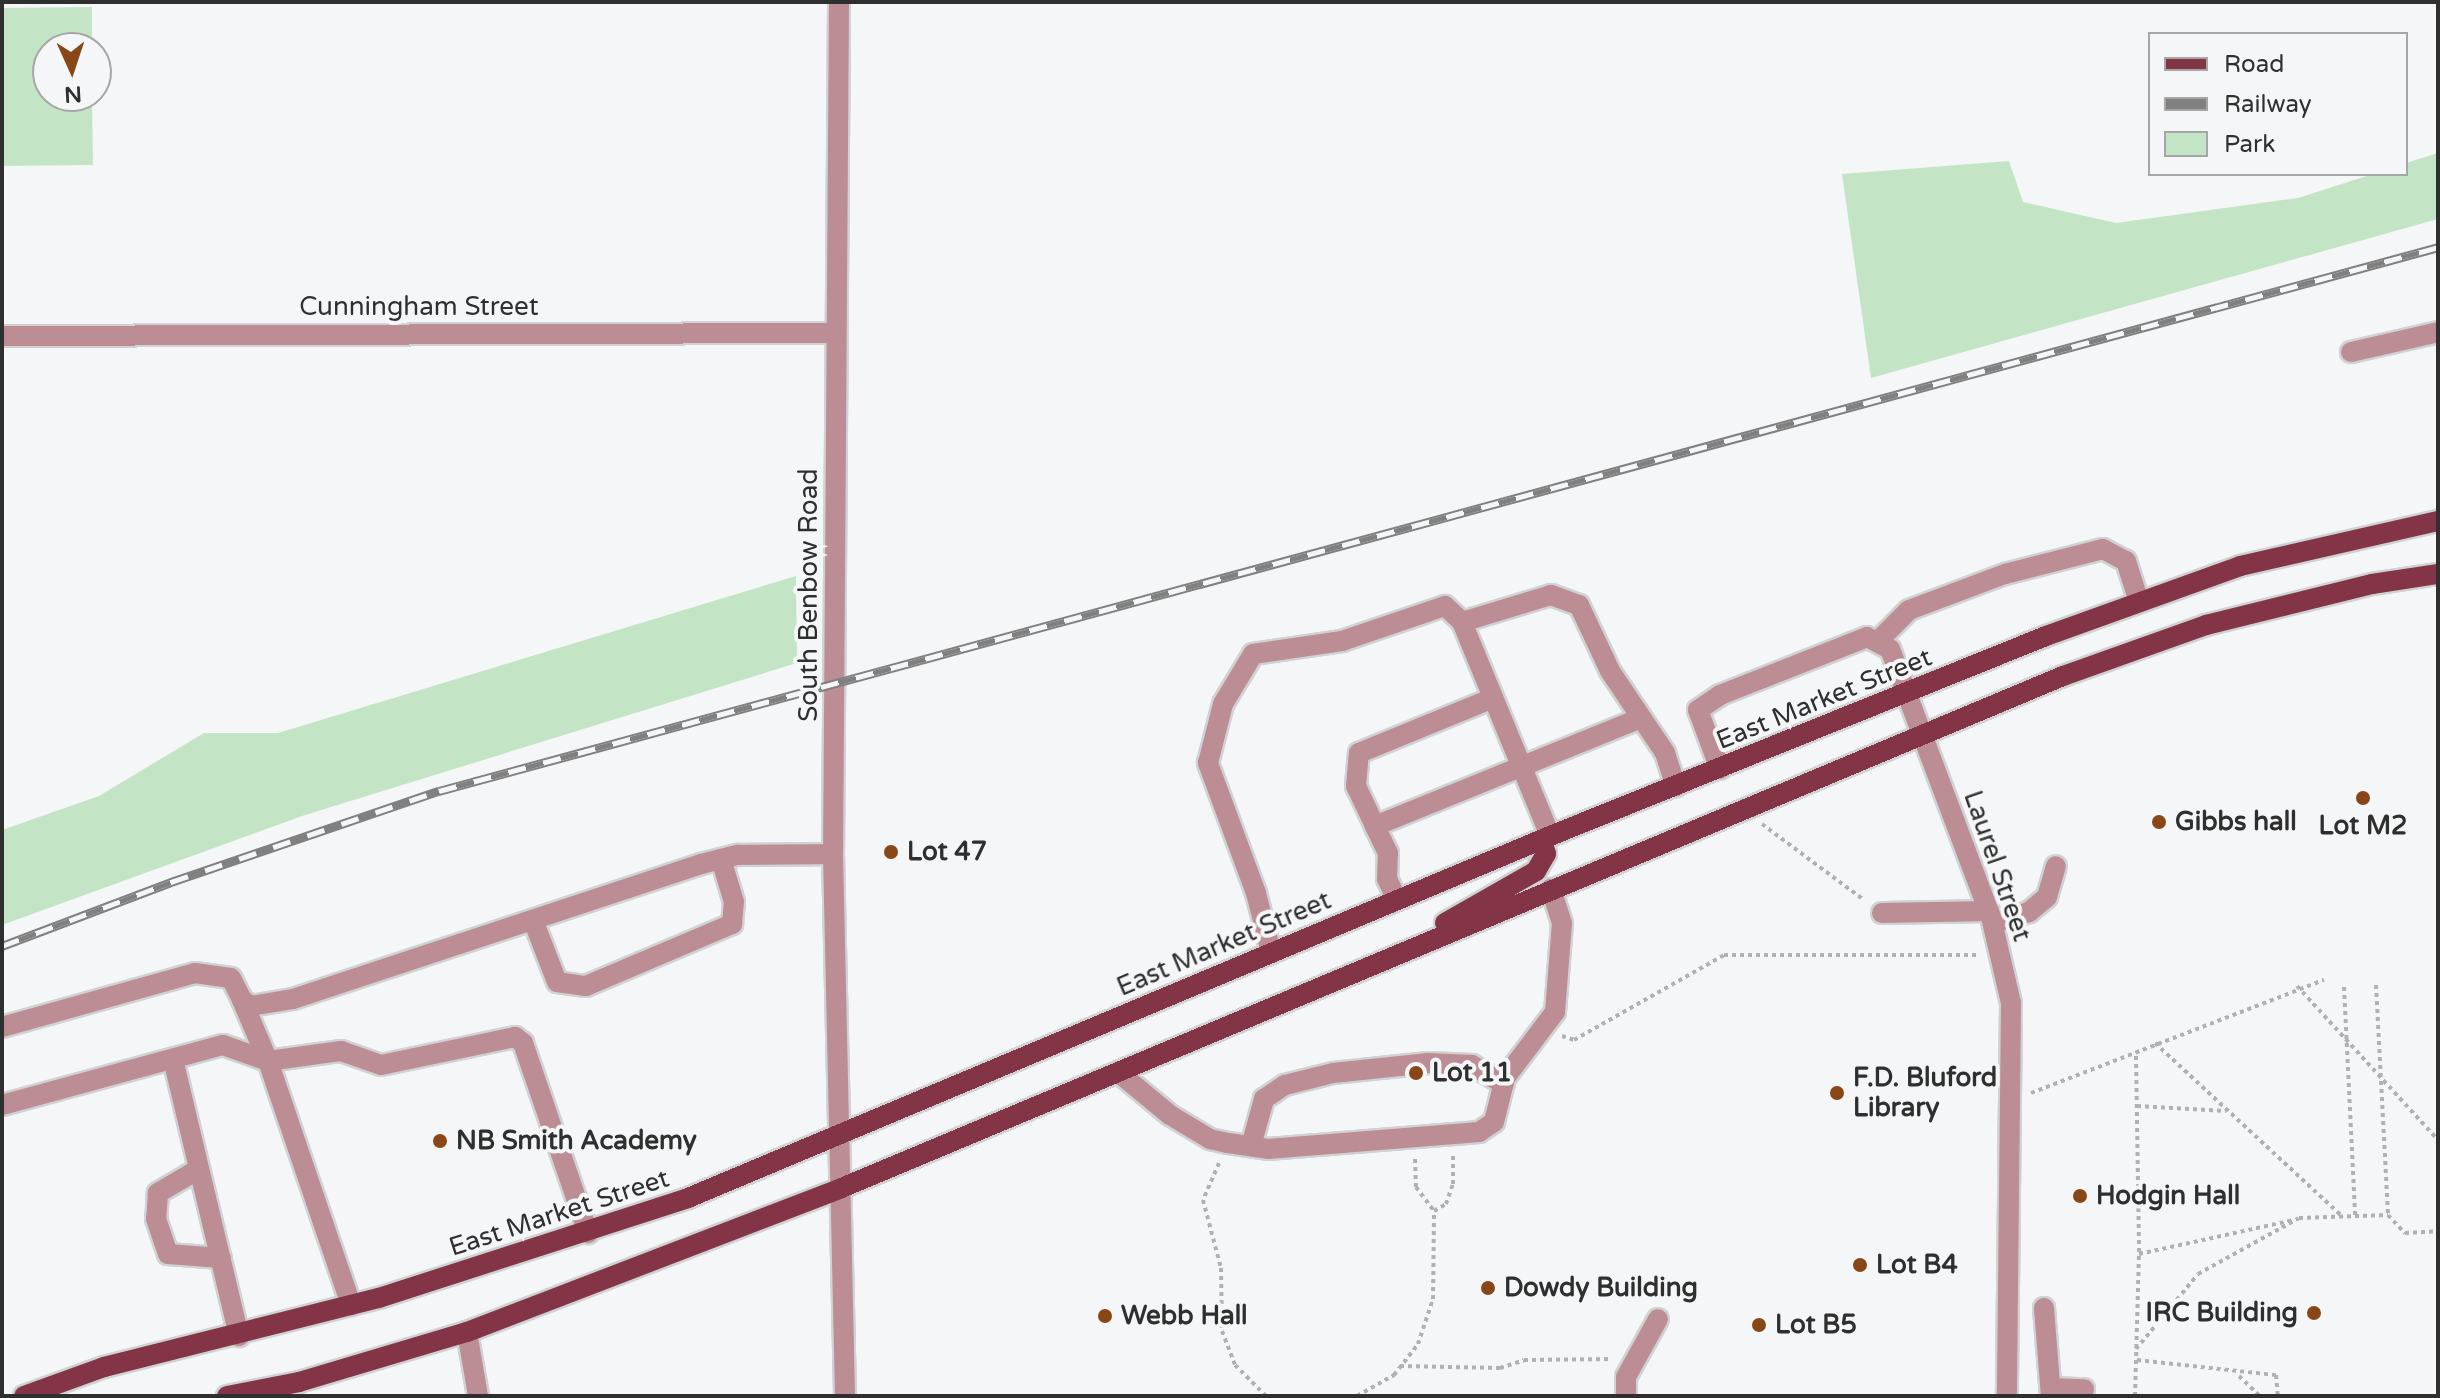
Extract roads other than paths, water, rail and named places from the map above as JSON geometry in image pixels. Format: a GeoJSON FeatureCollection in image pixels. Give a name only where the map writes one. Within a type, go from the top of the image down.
{"type":"FeatureCollection","features":[{"type":"Feature","properties":{"kind":"main road","name":"East Market Street"},"geometry":{"type":"LineString","coordinates":[[24,1396],[104,1367],[239,1336],[351,1305],[588,1233],[838,1137],[1546,838],[2139,602],[2240,566],[2438,521]]}},
{"type":"Feature","properties":{"kind":"main road"},"geometry":{"type":"LineString","coordinates":[[227,1396],[299,1382],[467,1332],[839,1189],[1741,808],[2206,625],[2372,584],[2438,574]]}},
{"type":"Feature","properties":{"kind":"main road"},"geometry":{"type":"LineString","coordinates":[[1380,962],[1536,871],[1546,854],[1546,838]]}},
{"type":"Feature","properties":{"kind":"street","name":"South Benbow Road"},"geometry":{"type":"LineString","coordinates":[[839,2],[833,854],[845,1396]]}},
{"type":"Feature","properties":{"kind":"street"},"geometry":{"type":"LineString","coordinates":[[2351,352],[2438,332]]}},
{"type":"Feature","properties":{"kind":"street","name":"Cunningham Street"},"geometry":{"type":"LineString","coordinates":[[2,336],[836,333]]}},
{"type":"Feature","properties":{"kind":"street"},"geometry":{"type":"LineString","coordinates":[[1720,769],[1698,710],[1720,695],[1867,637],[1877,642],[1909,610],[2005,574],[2103,549],[2126,561],[2139,602]]}},
{"type":"Feature","properties":{"kind":"street"},"geometry":{"type":"LineString","coordinates":[[1462,622],[1551,595],[1579,605],[1639,719],[1665,753],[1676,786]]}},
{"type":"Feature","properties":{"kind":"street"},"geometry":{"type":"LineString","coordinates":[[1271,952],[1256,893],[1208,763],[1223,704],[1253,654],[1342,641],[1445,606],[1462,622],[1522,767],[1546,838]]}},
{"type":"Feature","properties":{"kind":"street","name":"Laurel Street"},"geometry":{"type":"LineString","coordinates":[[1877,642],[1890,649],[1991,917],[2011,1003],[2007,1396]]}},
{"type":"Feature","properties":{"kind":"street"},"geometry":{"type":"LineString","coordinates":[[1397,900],[1387,879],[1388,853],[1356,786],[1359,753],[1493,698]]}},
{"type":"Feature","properties":{"kind":"street"},"geometry":{"type":"LineString","coordinates":[[1375,826],[1639,719]]}},
{"type":"Feature","properties":{"kind":"street"},"geometry":{"type":"LineString","coordinates":[[242,1000],[251,1006],[293,999],[721,859],[833,854]]}},
{"type":"Feature","properties":{"kind":"street"},"geometry":{"type":"LineString","coordinates":[[533,920],[557,982],[586,986],[732,924],[734,902],[721,859]]}},
{"type":"Feature","properties":{"kind":"street"},"geometry":{"type":"LineString","coordinates":[[1882,913],[1991,917],[2029,912],[2047,897],[2056,866]]}},
{"type":"Feature","properties":{"kind":"street"},"geometry":{"type":"LineString","coordinates":[[1118,1072],[1170,1115],[1210,1139],[1228,1143],[1251,1146],[1479,1132],[1494,1122],[1504,1084],[1555,1012],[1562,923],[1551,889]]}},
{"type":"Feature","properties":{"kind":"street"},"geometry":{"type":"LineString","coordinates":[[2,1027],[195,973],[231,978],[268,1061],[351,1305]]}},
{"type":"Feature","properties":{"kind":"street"},"geometry":{"type":"LineString","coordinates":[[2,1105],[223,1045],[268,1061],[341,1051],[381,1065],[515,1037],[523,1043],[588,1233]]}},
{"type":"Feature","properties":{"kind":"street"},"geometry":{"type":"LineString","coordinates":[[173,1059],[239,1336]]}},
{"type":"Feature","properties":{"kind":"street"},"geometry":{"type":"LineString","coordinates":[[1251,1146],[1264,1099],[1285,1085],[1309,1079],[1428,1063],[1472,1065],[1504,1084]]}},
{"type":"Feature","properties":{"kind":"street"},"geometry":{"type":"LineString","coordinates":[[199,1169],[158,1193],[156,1219],[168,1254],[221,1258]]}},
{"type":"Feature","properties":{"kind":"street"},"geometry":{"type":"LineString","coordinates":[[2044,1308],[2051,1392],[2084,1389]]}},
{"type":"Feature","properties":{"kind":"street"},"geometry":{"type":"LineString","coordinates":[[1626,1396],[1626,1377],[1658,1319]]}},
{"type":"Feature","properties":{"kind":"street"},"geometry":{"type":"LineString","coordinates":[[467,1332],[478,1396]]}},
{"type":"Feature","properties":{"kind":"railway"},"geometry":{"type":"LineString","coordinates":[[2,946],[171,882],[439,791],[2438,247]]}},
{"type":"Feature","properties":{"kind":"place","name":"Lot M2"},"geometry":{"type":"Point","coordinates":[2363,798]}},
{"type":"Feature","properties":{"kind":"place","name":"Gibbs hall"},"geometry":{"type":"Point","coordinates":[2159,822]}},
{"type":"Feature","properties":{"kind":"place","name":"Lot 47"},"geometry":{"type":"Point","coordinates":[891,852]}},
{"type":"Feature","properties":{"kind":"place","name":"Lot 11"},"geometry":{"type":"Point","coordinates":[1416,1073]}},
{"type":"Feature","properties":{"kind":"place","name":"F.D. Bluford Library"},"geometry":{"type":"Point","coordinates":[1837,1093]}},
{"type":"Feature","properties":{"kind":"place","name":"NB Smith Academy"},"geometry":{"type":"Point","coordinates":[440,1141]}},
{"type":"Feature","properties":{"kind":"place","name":"Hodgin Hall"},"geometry":{"type":"Point","coordinates":[2080,1196]}},
{"type":"Feature","properties":{"kind":"place","name":"Lot B4"},"geometry":{"type":"Point","coordinates":[1860,1265]}},
{"type":"Feature","properties":{"kind":"place","name":"Dowdy Building"},"geometry":{"type":"Point","coordinates":[1488,1288]}},
{"type":"Feature","properties":{"kind":"place","name":"IRC Building"},"geometry":{"type":"Point","coordinates":[2314,1313]}},
{"type":"Feature","properties":{"kind":"place","name":"Webb Hall"},"geometry":{"type":"Point","coordinates":[1105,1316]}},
{"type":"Feature","properties":{"kind":"place","name":"Lot B5"},"geometry":{"type":"Point","coordinates":[1759,1325]}}]}
